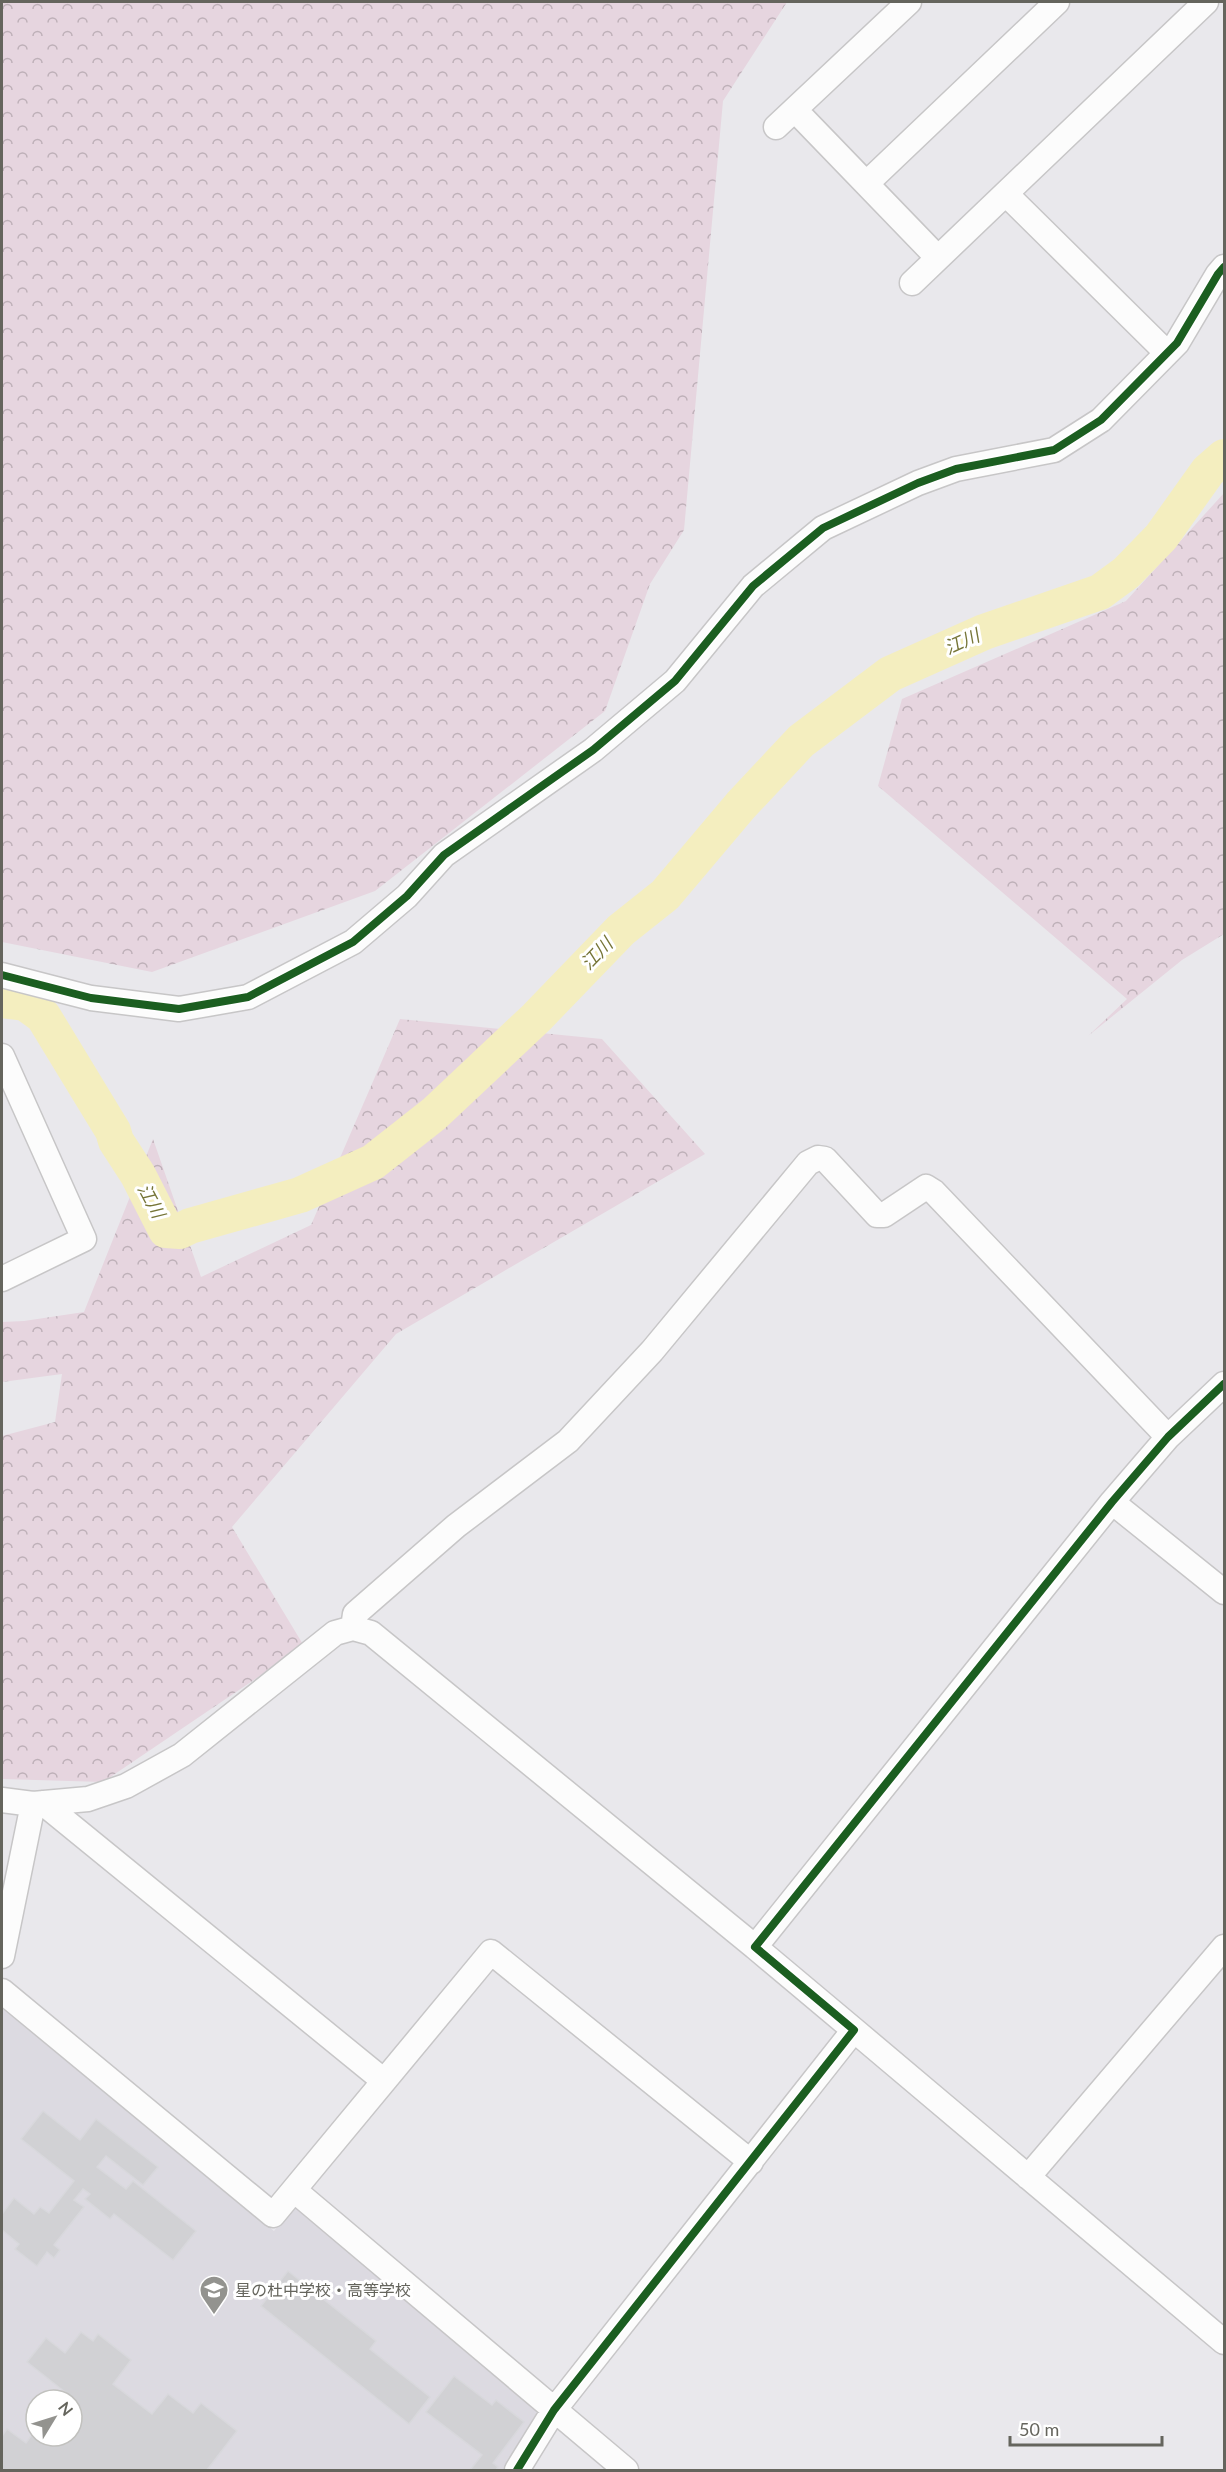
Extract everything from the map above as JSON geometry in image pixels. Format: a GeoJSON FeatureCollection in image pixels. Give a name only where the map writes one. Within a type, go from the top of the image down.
{"type":"FeatureCollection","features":[{"type":"Feature","properties":{"kind":"street"},"geometry":{"type":"LineString","coordinates":[[776,128],[909,2]]}},
{"type":"Feature","properties":{"kind":"street"},"geometry":{"type":"LineString","coordinates":[[867,183],[1057,2]]}},
{"type":"Feature","properties":{"kind":"street"},"geometry":{"type":"LineString","coordinates":[[912,283],[1206,2]]}},
{"type":"Feature","properties":{"kind":"street"},"geometry":{"type":"LineString","coordinates":[[795,110],[938,258]]}},
{"type":"Feature","properties":{"kind":"street"},"geometry":{"type":"LineString","coordinates":[[1006,195],[1167,354]]}},
{"type":"Feature","properties":{"kind":"street"},"geometry":{"type":"LineString","coordinates":[[2,975],[91,998],[179,1009],[248,997],[353,942],[407,896],[444,855],[593,750],[675,681],[753,586],[823,528],[918,483],[956,469],[1054,450],[1101,420],[1177,343],[1224,267]]}},
{"type":"Feature","properties":{"kind":"street"},"geometry":{"type":"LineString","coordinates":[[2,1056],[84,1239],[2,1279]]}},
{"type":"Feature","properties":{"kind":"street"},"geometry":{"type":"LineString","coordinates":[[353,1628],[355,1614],[447,1533],[568,1441],[652,1351],[808,1163],[818,1158],[825,1159],[877,1215],[884,1215],[926,1187],[934,1192],[1168,1437]]}},
{"type":"Feature","properties":{"kind":"street"},"geometry":{"type":"LineString","coordinates":[[755,1947],[1112,1502],[1168,1437],[1224,1384]]}},
{"type":"Feature","properties":{"kind":"street"},"geometry":{"type":"LineString","coordinates":[[1112,1502],[1224,1592]]}},
{"type":"Feature","properties":{"kind":"street"},"geometry":{"type":"LineString","coordinates":[[2,1800],[38,1804],[88,1799],[126,1786],[182,1755],[336,1633],[353,1628],[372,1633],[755,1947],[1224,2342]]}},
{"type":"Feature","properties":{"kind":"street"},"geometry":{"type":"LineString","coordinates":[[2,1956],[38,1804]]}},
{"type":"Feature","properties":{"kind":"street"},"geometry":{"type":"LineString","coordinates":[[38,1804],[384,2081]]}},
{"type":"Feature","properties":{"kind":"street"},"geometry":{"type":"LineString","coordinates":[[1028,2177],[1224,1947]]}},
{"type":"Feature","properties":{"kind":"street"},"geometry":{"type":"LineString","coordinates":[[2,1991],[273,2215],[491,1952],[751,2162]]}},
{"type":"Feature","properties":{"kind":"street"},"geometry":{"type":"LineString","coordinates":[[518,2470],[554,2410],[854,2030]]}},
{"type":"Feature","properties":{"kind":"street"},"geometry":{"type":"LineString","coordinates":[[294,2190],[626,2470]]}},
{"type":"Feature","properties":{"kind":"shaded area","name":"星の杜中学校・高等学校"},"geometry":{"type":"Polygon","coordinates":[[[2,2008],[274,2231],[294,2205],[540,2411],[504,2470],[2,2470],[2,2008]]]}},
{"type":"Feature","properties":{"kind":"green space"},"geometry":{"type":"Polygon","coordinates":[[[2,2],[787,2],[723,101],[684,530],[650,584],[605,711],[375,891],[152,972],[2,942],[2,2]]]}},
{"type":"Feature","properties":{"kind":"green space"},"geometry":{"type":"Polygon","coordinates":[[[1224,493],[1224,934],[1182,960],[1088,1036],[1127,999],[878,786],[902,699],[1126,601],[1224,493]]]}},
{"type":"Feature","properties":{"kind":"green space"},"geometry":{"type":"Polygon","coordinates":[[[400,1019],[602,1039],[705,1154],[396,1334],[232,1527],[304,1646],[103,1782],[2,1779],[2,1436],[55,1422],[62,1374],[2,1382],[2,1322],[84,1312],[153,1139],[201,1277],[311,1225],[400,1019]]]}},
{"type":"Feature","properties":{"kind":"building"},"geometry":{"type":"Polygon","coordinates":[[[43,2111],[80,2140],[96,2119],[158,2167],[143,2185],[106,2156],[97,2167],[126,2189],[133,2181],[196,2231],[173,2260],[114,2214],[110,2219],[85,2199],[90,2194],[83,2189],[74,2200],[84,2207],[54,2245],[60,2250],[54,2258],[47,2252],[37,2266],[15,2249],[19,2244],[2,2230],[2,2214],[14,2198],[34,2214],[40,2207],[49,2213],[74,2181],[21,2139],[43,2111]]]}},
{"type":"Feature","properties":{"kind":"building"},"geometry":{"type":"Polygon","coordinates":[[[288,2271],[376,2341],[370,2349],[430,2397],[409,2424],[261,2306],[288,2271]]]}},
{"type":"Feature","properties":{"kind":"building"},"geometry":{"type":"Polygon","coordinates":[[[81,2332],[93,2341],[98,2334],[131,2360],[113,2384],[152,2414],[168,2394],[193,2413],[201,2403],[237,2431],[207,2470],[2,2470],[2,2436],[7,2429],[24,2442],[24,2448],[84,2448],[84,2388],[60,2388],[27,2362],[46,2338],[65,2353],[81,2332]]]}},
{"type":"Feature","properties":{"kind":"building"},"geometry":{"type":"Polygon","coordinates":[[[454,2376],[492,2405],[496,2400],[524,2422],[493,2463],[498,2467],[496,2470],[470,2470],[482,2455],[426,2412],[454,2376]]]}},
{"type":"Feature","properties":{"kind":"waterway","name":"江川"},"geometry":{"type":"LineString","coordinates":[[2,1000],[25,1003],[43,1016],[113,1131],[116,1141],[138,1175],[166,1230],[180,1231],[190,1226],[300,1195],[373,1162],[434,1114],[536,1018],[621,930],[665,895],[741,805],[801,741],[890,674],[984,632],[1100,592],[1126,573],[1161,537],[1208,471],[1224,457]]}},
{"type":"Feature","properties":{"kind":"cycle path"},"geometry":{"type":"LineString","coordinates":[[2,975],[91,998],[179,1009],[248,997],[353,942],[407,896],[444,855],[593,750],[675,681],[753,586],[823,528],[918,483],[956,469],[1054,450],[1101,420],[1177,343],[1224,267]]}},
{"type":"Feature","properties":{"kind":"cycle path"},"geometry":{"type":"LineString","coordinates":[[517,2470],[554,2410],[854,2030],[755,1947],[1112,1502],[1168,1437],[1224,1384]]}},
{"type":"Feature","properties":{"kind":"place","name":"星の杜中学校・高等学校"},"geometry":{"type":"Point","coordinates":[214,2316]}}]}
